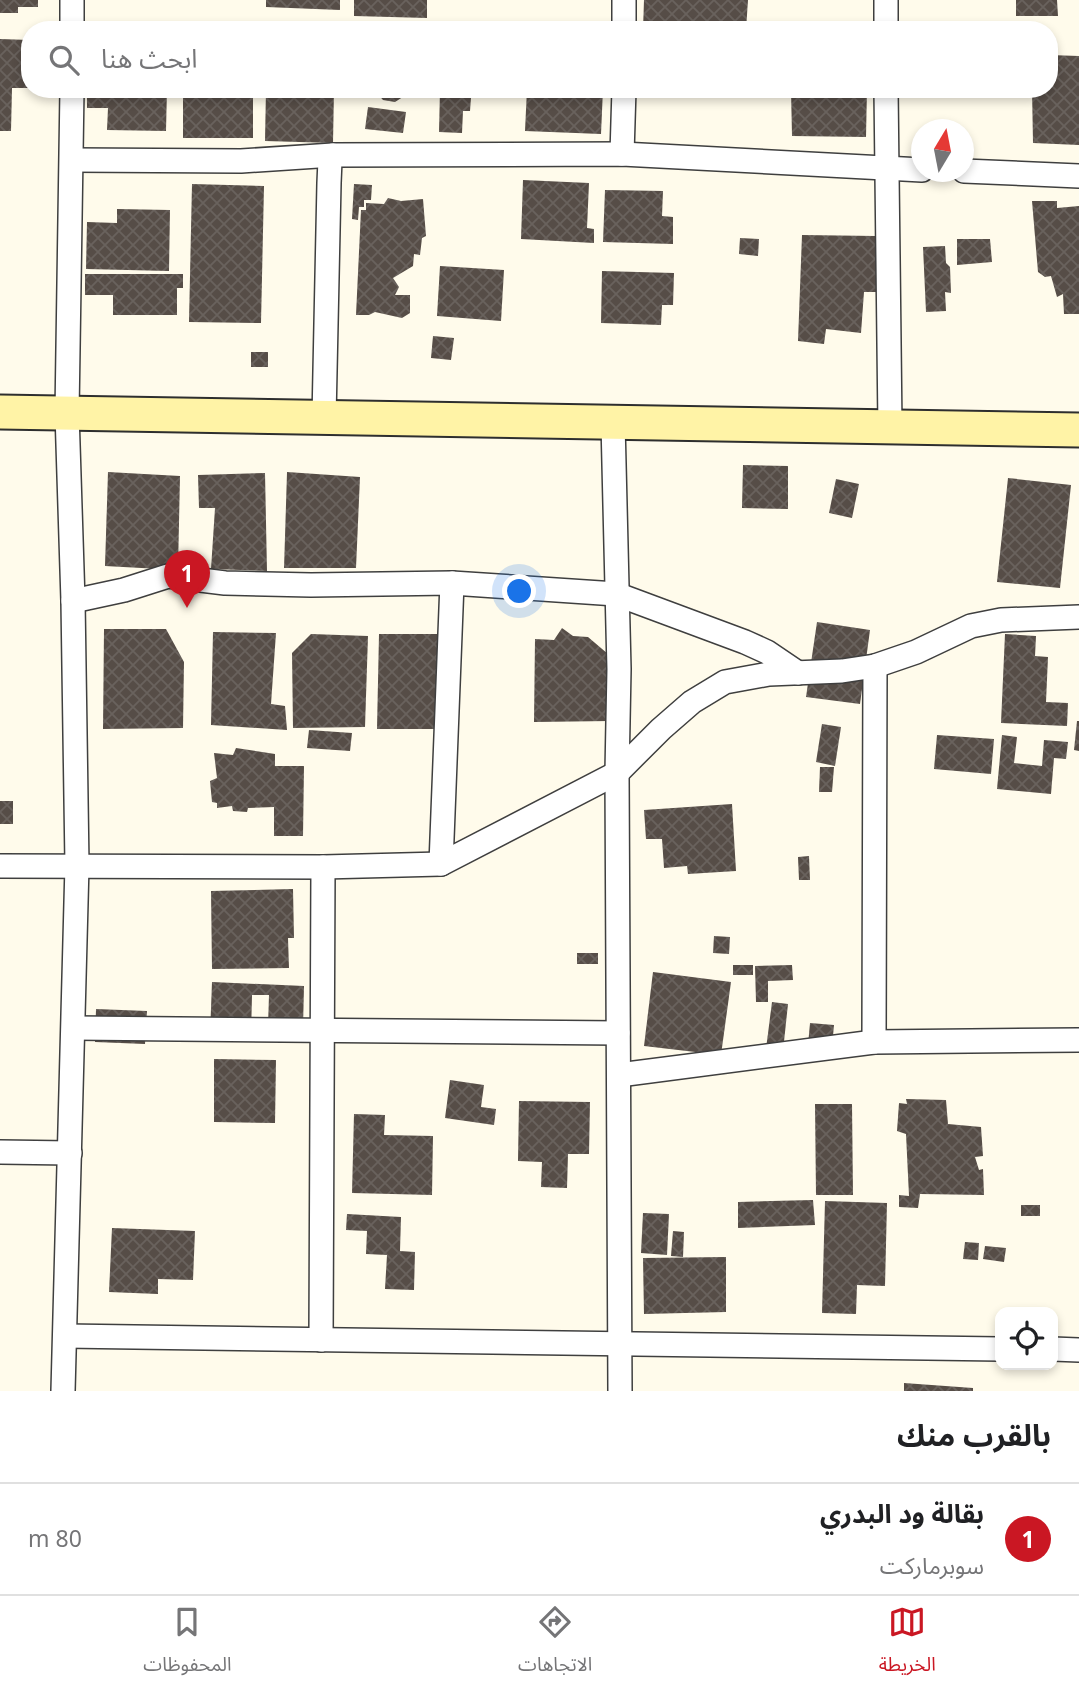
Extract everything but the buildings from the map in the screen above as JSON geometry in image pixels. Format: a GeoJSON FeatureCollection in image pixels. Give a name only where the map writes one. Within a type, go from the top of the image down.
{"type":"FeatureCollection","features":[{"type":"Feature","properties":{"kind":"street"},"geometry":{"type":"LineString","coordinates":[[72,0],[72,21]]}},
{"type":"Feature","properties":{"kind":"street"},"geometry":{"type":"LineString","coordinates":[[624,0],[624,21]]}},
{"type":"Feature","properties":{"kind":"street"},"geometry":{"type":"LineString","coordinates":[[886,0],[886,21]]}},
{"type":"Feature","properties":{"kind":"street"},"geometry":{"type":"LineString","coordinates":[[63,1391],[77,865],[73,601],[66,413],[72,98]]}},
{"type":"Feature","properties":{"kind":"street"},"geometry":{"type":"LineString","coordinates":[[622,154],[624,98]]}},
{"type":"Feature","properties":{"kind":"street"},"geometry":{"type":"LineString","coordinates":[[886,98],[890,428]]}},
{"type":"Feature","properties":{"kind":"street"},"geometry":{"type":"LineString","coordinates":[[72,160],[241,161],[333,155],[622,154],[911,169]]}},
{"type":"Feature","properties":{"kind":"street"},"geometry":{"type":"LineString","coordinates":[[324,418],[328,183],[333,155]]}},
{"type":"Feature","properties":{"kind":"street"},"geometry":{"type":"LineString","coordinates":[[974,171],[1079,176]]}},
{"type":"Feature","properties":{"kind":"street"},"geometry":{"type":"LineString","coordinates":[[0,412],[1079,430]]}},
{"type":"Feature","properties":{"kind":"street"},"geometry":{"type":"LineString","coordinates":[[613,423],[619,669],[617,773],[620,1391]]}},
{"type":"Feature","properties":{"kind":"street"},"geometry":{"type":"LineString","coordinates":[[73,601],[124,590],[168,576],[225,583],[452,583],[616,594],[745,642],[768,652],[798,673]]}},
{"type":"Feature","properties":{"kind":"street"},"geometry":{"type":"LineString","coordinates":[[441,864],[452,583]]}},
{"type":"Feature","properties":{"kind":"street"},"geometry":{"type":"LineString","coordinates":[[0,866],[323,867],[441,864],[617,773],[692,702],[725,682],[769,674],[842,671],[875,666],[916,652],[971,626],[1001,620],[1079,617]]}},
{"type":"Feature","properties":{"kind":"street"},"geometry":{"type":"LineString","coordinates":[[874,1042],[875,666]]}},
{"type":"Feature","properties":{"kind":"street"},"geometry":{"type":"LineString","coordinates":[[321,1340],[323,867]]}},
{"type":"Feature","properties":{"kind":"street"},"geometry":{"type":"LineString","coordinates":[[74,1028],[618,1033]]}},
{"type":"Feature","properties":{"kind":"street"},"geometry":{"type":"LineString","coordinates":[[619,1075],[874,1042],[1079,1040]]}},
{"type":"Feature","properties":{"kind":"street"},"geometry":{"type":"LineString","coordinates":[[0,1152],[71,1153]]}},
{"type":"Feature","properties":{"kind":"street"},"geometry":{"type":"LineString","coordinates":[[65,1336],[995,1349]]}},
{"type":"Feature","properties":{"kind":"street"},"geometry":{"type":"LineString","coordinates":[[1058,1349],[1079,1350]]}},
{"type":"Feature","properties":{"kind":"place","name":"بقالة ود البدري"},"geometry":{"type":"Point","coordinates":[187,608]}}]}
